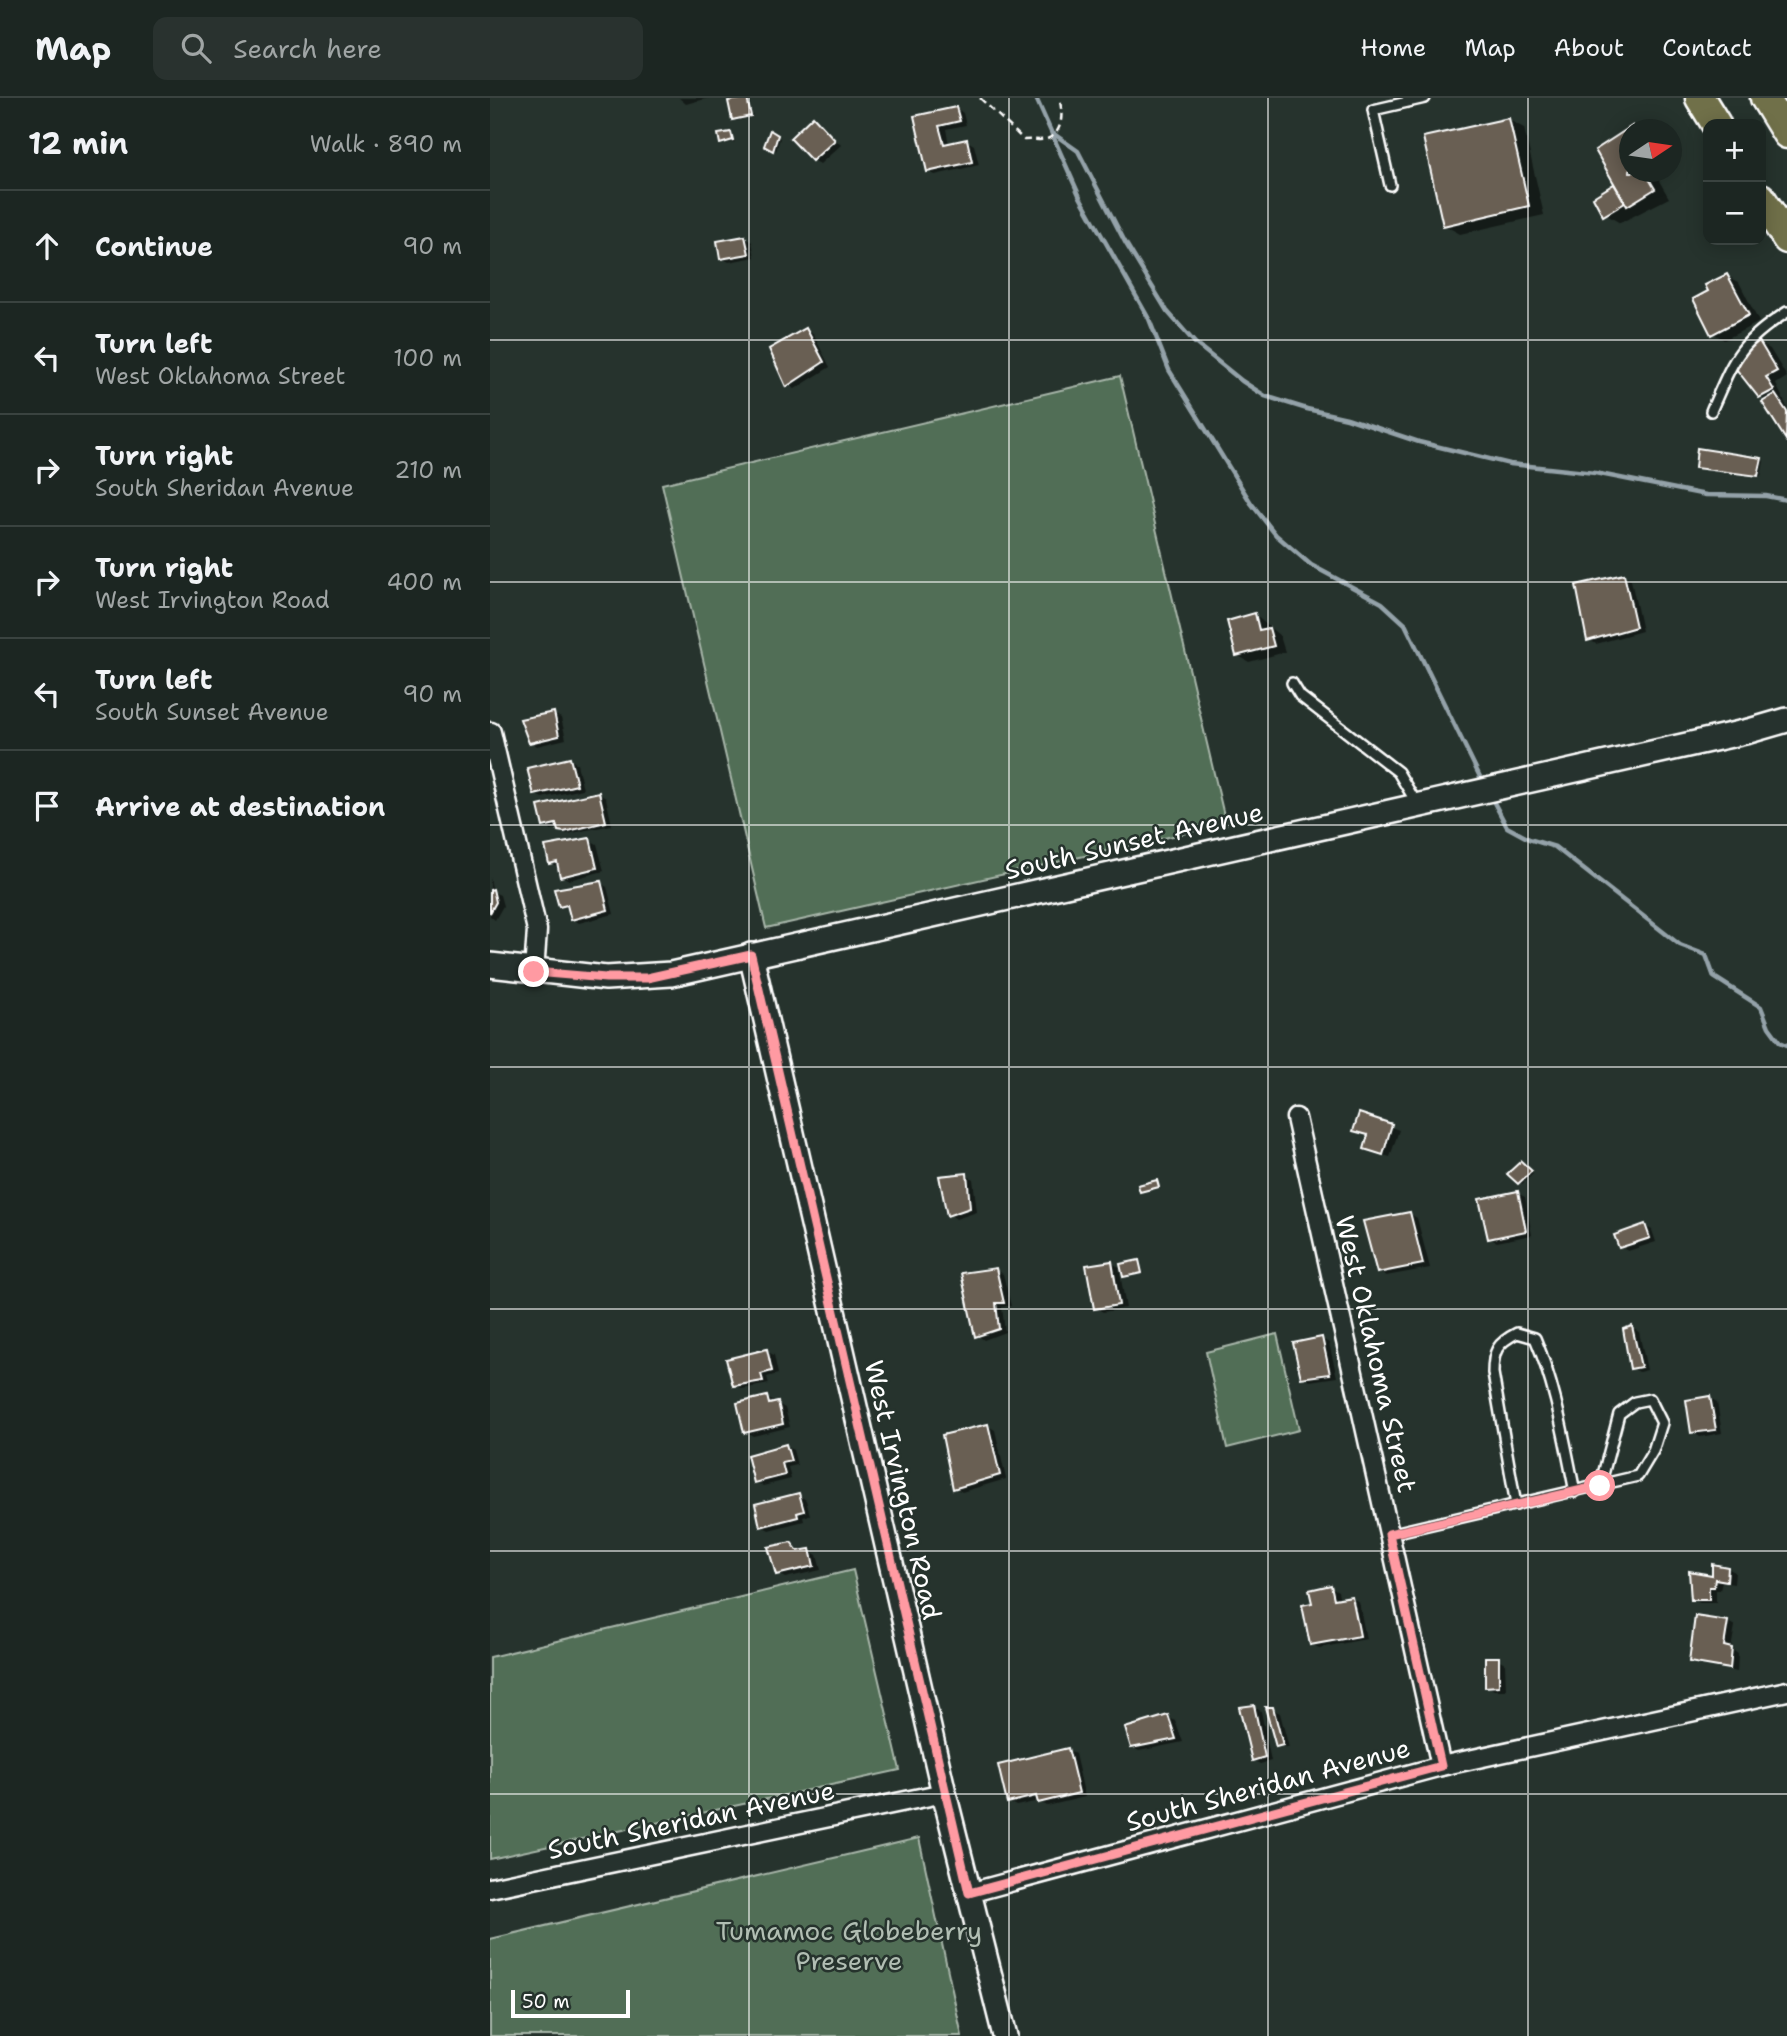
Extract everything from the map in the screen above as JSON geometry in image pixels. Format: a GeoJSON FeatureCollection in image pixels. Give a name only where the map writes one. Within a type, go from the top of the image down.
{"type":"FeatureCollection","features":[{"type":"Feature","properties":{"kind":"main road"},"geometry":{"type":"LineString","coordinates":[[1700,98],[1713,119]]}},
{"type":"Feature","properties":{"kind":"main road"},"geometry":{"type":"LineString","coordinates":[[1766,98],[1787,134]]}},
{"type":"Feature","properties":{"kind":"main road"},"geometry":{"type":"LineString","coordinates":[[1766,206],[1787,239]]}},
{"type":"Feature","properties":{"kind":"street","name":"South Sunset Avenue"},"geometry":{"type":"LineString","coordinates":[[490,965],[606,978],[647,978],[1418,806],[1787,720]]}},
{"type":"Feature","properties":{"kind":"street"},"geometry":{"type":"LineString","coordinates":[[491,732],[537,930],[534,972]]}},
{"type":"Feature","properties":{"kind":"street","name":"West Irvington Road"},"geometry":{"type":"LineString","coordinates":[[751,955],[944,1793],[1005,2036]]}},
{"type":"Feature","properties":{"kind":"street","name":"West Oklahoma Street"},"geometry":{"type":"LineString","coordinates":[[1296,1118],[1441,1766]]}},
{"type":"Feature","properties":{"kind":"street","name":"South Sheridan Avenue"},"geometry":{"type":"LineString","coordinates":[[969,1893],[1441,1766],[1787,1691]]}},
{"type":"Feature","properties":{"kind":"street","name":"South Sheridan Avenue"},"geometry":{"type":"LineString","coordinates":[[490,1888],[944,1793]]}},
{"type":"Feature","properties":{"kind":"lane"},"geometry":{"type":"LineString","coordinates":[[1390,185],[1373,110],[1425,98]]}},
{"type":"Feature","properties":{"kind":"lane"},"geometry":{"type":"LineString","coordinates":[[1711,411],[1737,352],[1765,326],[1787,312]]}},
{"type":"Feature","properties":{"kind":"lane"},"geometry":{"type":"LineString","coordinates":[[1292,683],[1300,696],[1398,772],[1418,806]]}},
{"type":"Feature","properties":{"kind":"lane"},"geometry":{"type":"LineString","coordinates":[[1516,1505],[1493,1353],[1501,1341],[1517,1333],[1535,1338],[1553,1385],[1575,1492]]}},
{"type":"Feature","properties":{"kind":"lane"},"geometry":{"type":"LineString","coordinates":[[1389,1534],[1575,1492],[1600,1486],[1638,1476],[1653,1451],[1662,1423],[1650,1399],[1635,1402],[1619,1414],[1600,1486]]}},
{"type":"Feature","properties":{"kind":"path"},"geometry":{"type":"LineString","coordinates":[[980,98],[1024,139],[1047,139],[1054,134],[1062,120],[1059,98]]}},
{"type":"Feature","properties":{"kind":"green space"},"geometry":{"type":"Polygon","coordinates":[[[1120,376],[1226,824],[766,928],[662,484],[1120,376]]]}},
{"type":"Feature","properties":{"kind":"green space"},"geometry":{"type":"Polygon","coordinates":[[[1277,1334],[1299,1430],[1227,1448],[1206,1352],[1277,1334]]]}},
{"type":"Feature","properties":{"kind":"green space"},"geometry":{"type":"Polygon","coordinates":[[[853,1570],[900,1770],[490,1859],[490,1657],[853,1570]]]}},
{"type":"Feature","properties":{"kind":"green space","name":"Tumamoc Globeberry Preserve"},"geometry":{"type":"Polygon","coordinates":[[[919,1838],[962,2036],[490,2036],[490,1939],[919,1838]]]}},
{"type":"Feature","properties":{"kind":"building"},"geometry":{"type":"Polygon","coordinates":[[[747,98],[751,116],[732,120],[728,101],[747,98]]]}},
{"type":"Feature","properties":{"kind":"building"},"geometry":{"type":"Polygon","coordinates":[[[956,107],[960,121],[939,126],[944,144],[967,139],[972,162],[927,172],[914,116],[956,107]]]}},
{"type":"Feature","properties":{"kind":"building"},"geometry":{"type":"Polygon","coordinates":[[[813,116],[835,140],[812,161],[790,138],[813,116]]]}},
{"type":"Feature","properties":{"kind":"building"},"geometry":{"type":"Polygon","coordinates":[[[1509,118],[1529,206],[1443,226],[1423,137],[1509,118]]]}},
{"type":"Feature","properties":{"kind":"building"},"geometry":{"type":"Polygon","coordinates":[[[770,130],[778,135],[773,151],[764,146],[770,130]]]}},
{"type":"Feature","properties":{"kind":"building"},"geometry":{"type":"Polygon","coordinates":[[[731,132],[733,140],[720,144],[718,134],[731,132]]]}},
{"type":"Feature","properties":{"kind":"building"},"geometry":{"type":"Polygon","coordinates":[[[1619,134],[1619,182],[1651,182],[1655,189],[1627,206],[1595,150],[1619,134]]]}},
{"type":"Feature","properties":{"kind":"building"},"geometry":{"type":"Polygon","coordinates":[[[1614,184],[1625,203],[1603,216],[1593,197],[1614,184]]]}},
{"type":"Feature","properties":{"kind":"building"},"geometry":{"type":"Polygon","coordinates":[[[745,236],[749,254],[720,259],[717,241],[745,236]]]}},
{"type":"Feature","properties":{"kind":"building"},"geometry":{"type":"Polygon","coordinates":[[[1727,274],[1749,315],[1711,335],[1693,299],[1708,291],[1705,285],[1727,274]]]}},
{"type":"Feature","properties":{"kind":"building"},"geometry":{"type":"Polygon","coordinates":[[[806,328],[824,362],[786,387],[769,349],[806,328]]]}},
{"type":"Feature","properties":{"kind":"building"},"geometry":{"type":"Polygon","coordinates":[[[1759,341],[1777,371],[1766,377],[1774,390],[1759,398],[1737,370],[1739,358],[1759,341]]]}},
{"type":"Feature","properties":{"kind":"building"},"geometry":{"type":"Polygon","coordinates":[[[1775,394],[1787,412],[1786,440],[1762,402],[1775,394]]]}},
{"type":"Feature","properties":{"kind":"building"},"geometry":{"type":"Polygon","coordinates":[[[1697,448],[1762,458],[1758,476],[1695,468],[1697,448]]]}},
{"type":"Feature","properties":{"kind":"building"},"geometry":{"type":"Polygon","coordinates":[[[1624,574],[1636,627],[1587,641],[1576,585],[1624,574]]]}},
{"type":"Feature","properties":{"kind":"building"},"geometry":{"type":"Polygon","coordinates":[[[1255,613],[1259,630],[1269,628],[1274,646],[1236,656],[1227,621],[1255,613]]]}},
{"type":"Feature","properties":{"kind":"building"},"geometry":{"type":"Polygon","coordinates":[[[554,712],[559,736],[529,743],[520,719],[554,712]]]}},
{"type":"Feature","properties":{"kind":"building"},"geometry":{"type":"Polygon","coordinates":[[[570,758],[577,785],[534,795],[527,768],[570,758]]]}},
{"type":"Feature","properties":{"kind":"building"},"geometry":{"type":"Polygon","coordinates":[[[599,792],[606,822],[564,832],[558,831],[556,824],[543,827],[538,806],[599,792]]]}},
{"type":"Feature","properties":{"kind":"building"},"geometry":{"type":"Polygon","coordinates":[[[590,838],[597,868],[560,877],[557,862],[549,864],[545,846],[590,838]]]}},
{"type":"Feature","properties":{"kind":"building"},"geometry":{"type":"Polygon","coordinates":[[[601,881],[608,910],[571,920],[567,905],[559,907],[554,889],[601,881]]]}},
{"type":"Feature","properties":{"kind":"building"},"geometry":{"type":"Polygon","coordinates":[[[493,889],[496,902],[490,913],[490,890],[493,889]]]}},
{"type":"Feature","properties":{"kind":"building"},"geometry":{"type":"Polygon","coordinates":[[[1359,1113],[1392,1124],[1383,1155],[1364,1149],[1368,1135],[1353,1131],[1359,1113]]]}},
{"type":"Feature","properties":{"kind":"building"},"geometry":{"type":"Polygon","coordinates":[[[1521,1161],[1532,1171],[1518,1184],[1507,1174],[1521,1161]]]}},
{"type":"Feature","properties":{"kind":"building"},"geometry":{"type":"Polygon","coordinates":[[[967,1173],[970,1208],[947,1216],[939,1176],[967,1173]]]}},
{"type":"Feature","properties":{"kind":"building"},"geometry":{"type":"Polygon","coordinates":[[[1157,1180],[1159,1187],[1140,1192],[1138,1185],[1157,1180]]]}},
{"type":"Feature","properties":{"kind":"building"},"geometry":{"type":"Polygon","coordinates":[[[1518,1191],[1526,1231],[1488,1239],[1479,1199],[1518,1191]]]}},
{"type":"Feature","properties":{"kind":"building"},"geometry":{"type":"Polygon","coordinates":[[[1410,1212],[1423,1264],[1377,1273],[1363,1221],[1410,1212]]]}},
{"type":"Feature","properties":{"kind":"building"},"geometry":{"type":"Polygon","coordinates":[[[1645,1224],[1650,1238],[1619,1248],[1614,1235],[1645,1224]]]}},
{"type":"Feature","properties":{"kind":"building"},"geometry":{"type":"Polygon","coordinates":[[[1139,1260],[1142,1273],[1123,1277],[1120,1264],[1139,1260]]]}},
{"type":"Feature","properties":{"kind":"building"},"geometry":{"type":"Polygon","coordinates":[[[1112,1261],[1119,1305],[1094,1309],[1086,1265],[1112,1261]]]}},
{"type":"Feature","properties":{"kind":"building"},"geometry":{"type":"Polygon","coordinates":[[[996,1268],[1004,1303],[996,1303],[999,1329],[975,1337],[961,1273],[996,1268]]]}},
{"type":"Feature","properties":{"kind":"building"},"geometry":{"type":"Polygon","coordinates":[[[1632,1326],[1641,1367],[1630,1369],[1623,1329],[1632,1326]]]}},
{"type":"Feature","properties":{"kind":"building"},"geometry":{"type":"Polygon","coordinates":[[[1322,1337],[1330,1374],[1301,1378],[1293,1343],[1322,1337]]]}},
{"type":"Feature","properties":{"kind":"building"},"geometry":{"type":"Polygon","coordinates":[[[767,1349],[772,1371],[761,1374],[763,1381],[733,1386],[726,1359],[767,1349]]]}},
{"type":"Feature","properties":{"kind":"building"},"geometry":{"type":"Polygon","coordinates":[[[767,1396],[769,1404],[778,1402],[783,1424],[744,1433],[737,1403],[767,1396]]]}},
{"type":"Feature","properties":{"kind":"building"},"geometry":{"type":"Polygon","coordinates":[[[1710,1396],[1716,1430],[1691,1433],[1686,1400],[1710,1396]]]}},
{"type":"Feature","properties":{"kind":"building"},"geometry":{"type":"Polygon","coordinates":[[[988,1424],[1000,1475],[953,1489],[942,1435],[988,1424]]]}},
{"type":"Feature","properties":{"kind":"building"},"geometry":{"type":"Polygon","coordinates":[[[786,1444],[791,1461],[782,1463],[785,1475],[754,1483],[747,1455],[786,1444]]]}},
{"type":"Feature","properties":{"kind":"building"},"geometry":{"type":"Polygon","coordinates":[[[799,1493],[804,1511],[797,1513],[798,1517],[760,1527],[755,1504],[799,1493]]]}},
{"type":"Feature","properties":{"kind":"building"},"geometry":{"type":"Polygon","coordinates":[[[791,1542],[798,1551],[810,1549],[814,1566],[776,1575],[768,1547],[791,1542]]]}},
{"type":"Feature","properties":{"kind":"building"},"geometry":{"type":"Polygon","coordinates":[[[1712,1564],[1728,1567],[1727,1581],[1715,1579],[1714,1587],[1709,1587],[1709,1600],[1691,1600],[1689,1571],[1712,1575],[1712,1564]]]}},
{"type":"Feature","properties":{"kind":"building"},"geometry":{"type":"Polygon","coordinates":[[[1331,1585],[1334,1599],[1352,1596],[1360,1636],[1310,1645],[1302,1605],[1312,1603],[1309,1590],[1331,1585]]]}},
{"type":"Feature","properties":{"kind":"building"},"geometry":{"type":"Polygon","coordinates":[[[1695,1616],[1728,1621],[1724,1646],[1732,1648],[1730,1669],[1689,1662],[1695,1616]]]}},
{"type":"Feature","properties":{"kind":"building"},"geometry":{"type":"Polygon","coordinates":[[[1485,1657],[1499,1657],[1499,1686],[1485,1687],[1485,1657]]]}},
{"type":"Feature","properties":{"kind":"building"},"geometry":{"type":"Polygon","coordinates":[[[1254,1705],[1265,1757],[1252,1761],[1239,1707],[1254,1705]]]}},
{"type":"Feature","properties":{"kind":"building"},"geometry":{"type":"Polygon","coordinates":[[[1265,1707],[1273,1707],[1283,1745],[1276,1747],[1265,1707]]]}},
{"type":"Feature","properties":{"kind":"building"},"geometry":{"type":"Polygon","coordinates":[[[1168,1715],[1176,1739],[1131,1748],[1125,1728],[1168,1715]]]}},
{"type":"Feature","properties":{"kind":"building"},"geometry":{"type":"Polygon","coordinates":[[[1068,1748],[1079,1793],[1038,1803],[1036,1796],[1007,1803],[998,1765],[1068,1748]]]}},
{"type":"Feature","properties":{"kind":"waterway"},"geometry":{"type":"LineString","coordinates":[[1036,98],[1080,197],[1149,319],[1169,370],[1251,503],[1276,535],[1311,565],[1382,603],[1405,624],[1484,785]]}},
{"type":"Feature","properties":{"kind":"waterway"},"geometry":{"type":"LineString","coordinates":[[1054,134],[1078,151],[1125,242],[1167,311],[1195,343],[1265,396],[1347,418],[1419,442],[1510,464],[1595,473],[1706,495],[1766,496],[1787,500]]}},
{"type":"Feature","properties":{"kind":"waterway"},"geometry":{"type":"LineString","coordinates":[[1490,795],[1507,827],[1529,839],[1555,847],[1680,945],[1706,955],[1714,977],[1761,1007],[1769,1027],[1780,1042],[1787,1045]]}},
{"type":"Feature","properties":{"kind":"route"},"geometry":{"type":"LineString","coordinates":[[534,972],[606,978],[647,978],[751,955],[969,1893],[1441,1766],[1389,1534],[1600,1486]]}}]}
